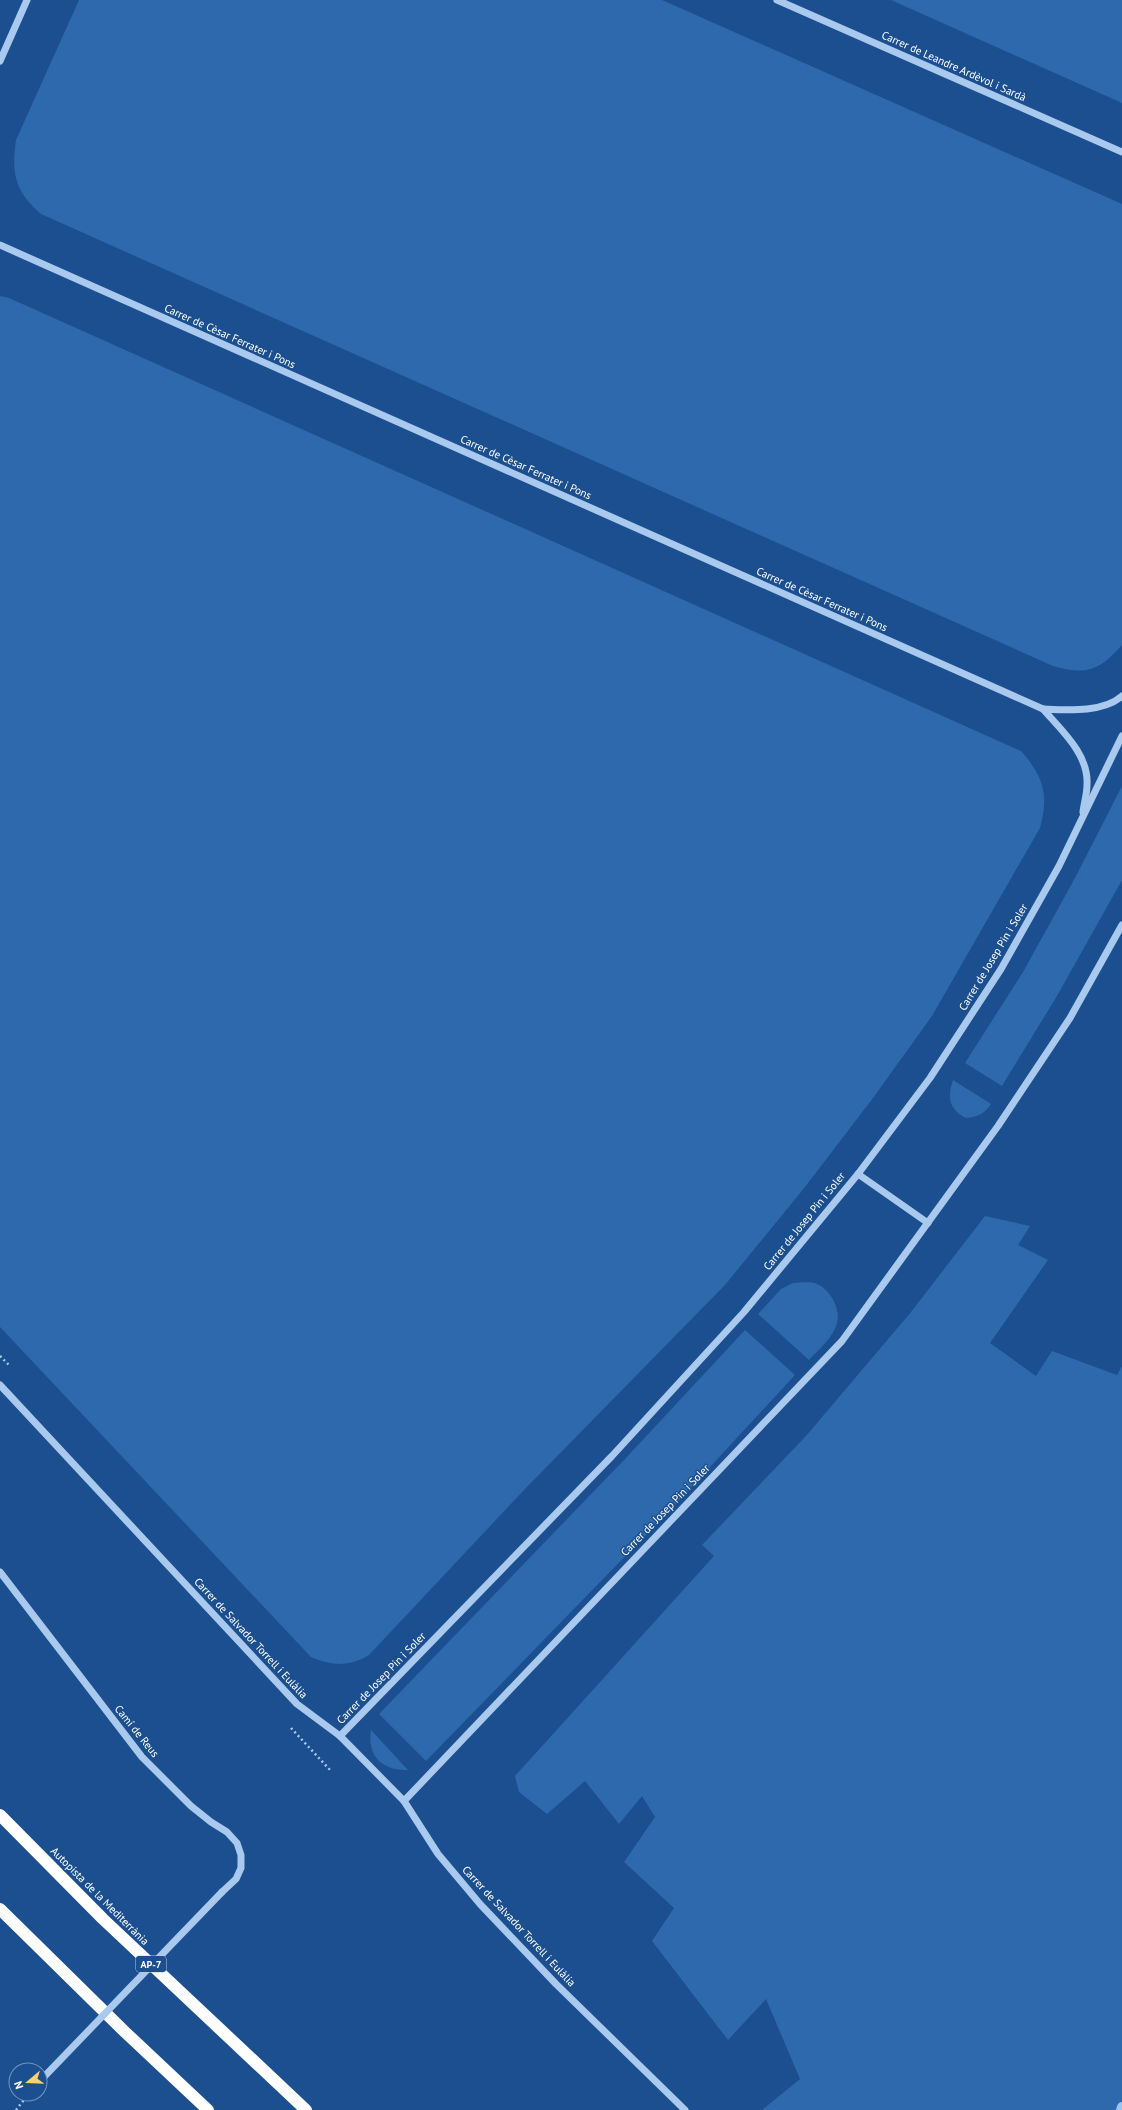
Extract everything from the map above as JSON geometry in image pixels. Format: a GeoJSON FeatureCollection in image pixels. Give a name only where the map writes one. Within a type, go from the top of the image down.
{"type":"FeatureCollection","features":[{"type":"Feature","properties":{"kind":"highway","name":"Autopista de la Mediterrània"},"geometry":{"type":"LineString","coordinates":[[0,1815],[103,1919],[306,2110]]}},
{"type":"Feature","properties":{"kind":"highway"},"geometry":{"type":"LineString","coordinates":[[0,1909],[125,2032],[208,2110]]}},
{"type":"Feature","properties":{"kind":"street"},"geometry":{"type":"LineString","coordinates":[[0,61],[27,0]]}},
{"type":"Feature","properties":{"kind":"street","name":"Carrer de Leandre Ardèvol i Sardà"},"geometry":{"type":"LineString","coordinates":[[777,0],[1122,152]]}},
{"type":"Feature","properties":{"kind":"street","name":"Carrer de Cèsar Ferrater i Pons"},"geometry":{"type":"LineString","coordinates":[[0,245],[1042,709],[1077,710],[1097,707],[1122,696]]}},
{"type":"Feature","properties":{"kind":"street","name":"Carrer de Cèsar Ferrater i Pons"},"geometry":{"type":"LineString","coordinates":[[1042,709],[1072,742],[1082,760],[1087,783],[1082,821]]}},
{"type":"Feature","properties":{"kind":"street","name":"Carrer de Josep Pin i Soler"},"geometry":{"type":"LineString","coordinates":[[340,1736],[623,1445],[744,1312],[858,1174],[930,1078],[1001,969],[1082,821],[1122,736]]}},
{"type":"Feature","properties":{"kind":"street","name":"Carrer de Josep Pin i Soler"},"geometry":{"type":"LineString","coordinates":[[404,1801],[842,1341],[998,1126],[1070,1018],[1122,925]]}},
{"type":"Feature","properties":{"kind":"street","name":"Carrer de Josep Pin i Soler"},"geometry":{"type":"LineString","coordinates":[[858,1174],[928,1224]]}},
{"type":"Feature","properties":{"kind":"street","name":"Carrer de Salvador Torrell i Eulàlia"},"geometry":{"type":"LineString","coordinates":[[0,1385],[297,1704],[340,1736],[404,1801],[438,1854],[480,1904],[556,1984],[685,2110]]}},
{"type":"Feature","properties":{"kind":"street","name":"Camí de Reus"},"geometry":{"type":"LineString","coordinates":[[0,1572],[142,1757],[191,1806],[211,1822],[227,1832],[237,1843],[241,1854],[241,1868],[236,1879],[48,2073]]}},
{"type":"Feature","properties":{"kind":"path"},"geometry":{"type":"LineString","coordinates":[[16,2110],[22,2102]]}},
{"type":"Feature","properties":{"kind":"shaded area"},"geometry":{"type":"Polygon","coordinates":[[[79,0],[662,0],[1122,204],[1122,645],[1107,660],[1092,669],[1075,670],[1053,666],[41,214],[25,198],[20,190],[14,162],[16,140],[79,0]]]}},
{"type":"Feature","properties":{"kind":"shaded area"},"geometry":{"type":"Polygon","coordinates":[[[891,0],[1122,0],[1122,103],[891,0]]]}},
{"type":"Feature","properties":{"kind":"shaded area"},"geometry":{"type":"Polygon","coordinates":[[[0,296],[9,298],[1021,751],[1035,769],[1042,787],[1044,806],[1040,828],[932,1016],[873,1098],[805,1187],[725,1285],[524,1490],[369,1655],[354,1662],[340,1664],[326,1662],[311,1657],[0,1327],[0,296]]]}},
{"type":"Feature","properties":{"kind":"shaded area"},"geometry":{"type":"Polygon","coordinates":[[[1122,786],[1122,880],[1057,996],[1002,1086],[965,1063],[1023,972],[1075,878],[1122,786]]]}},
{"type":"Feature","properties":{"kind":"shaded area"},"geometry":{"type":"Polygon","coordinates":[[[953,1080],[991,1104],[983,1113],[977,1116],[966,1118],[960,1115],[953,1107],[950,1097],[953,1080]]]}},
{"type":"Feature","properties":{"kind":"shaded area"},"geometry":{"type":"Polygon","coordinates":[[[985,1216],[1030,1226],[1018,1245],[1048,1260],[990,1343],[1036,1376],[1052,1351],[1117,1375],[1122,1366],[1122,2110],[762,2110],[800,2079],[766,1999],[728,2040],[652,1941],[674,1908],[624,1862],[655,1817],[642,1796],[619,1824],[585,1781],[547,1814],[519,1792],[515,1776],[714,1556],[702,1545],[806,1436],[911,1312],[985,1216]]]}},
{"type":"Feature","properties":{"kind":"shaded area"},"geometry":{"type":"Polygon","coordinates":[[[805,1282],[817,1284],[822,1287],[831,1296],[838,1312],[837,1323],[832,1334],[809,1360],[758,1314],[781,1289],[793,1283],[805,1282]]]}},
{"type":"Feature","properties":{"kind":"shaded area"},"geometry":{"type":"Polygon","coordinates":[[[745,1330],[795,1375],[674,1506],[426,1761],[379,1714],[624,1460],[745,1330]]]}},
{"type":"Feature","properties":{"kind":"shaded area"},"geometry":{"type":"Polygon","coordinates":[[[371,1730],[408,1770],[391,1768],[378,1760],[371,1747],[371,1730]]]}}]}
